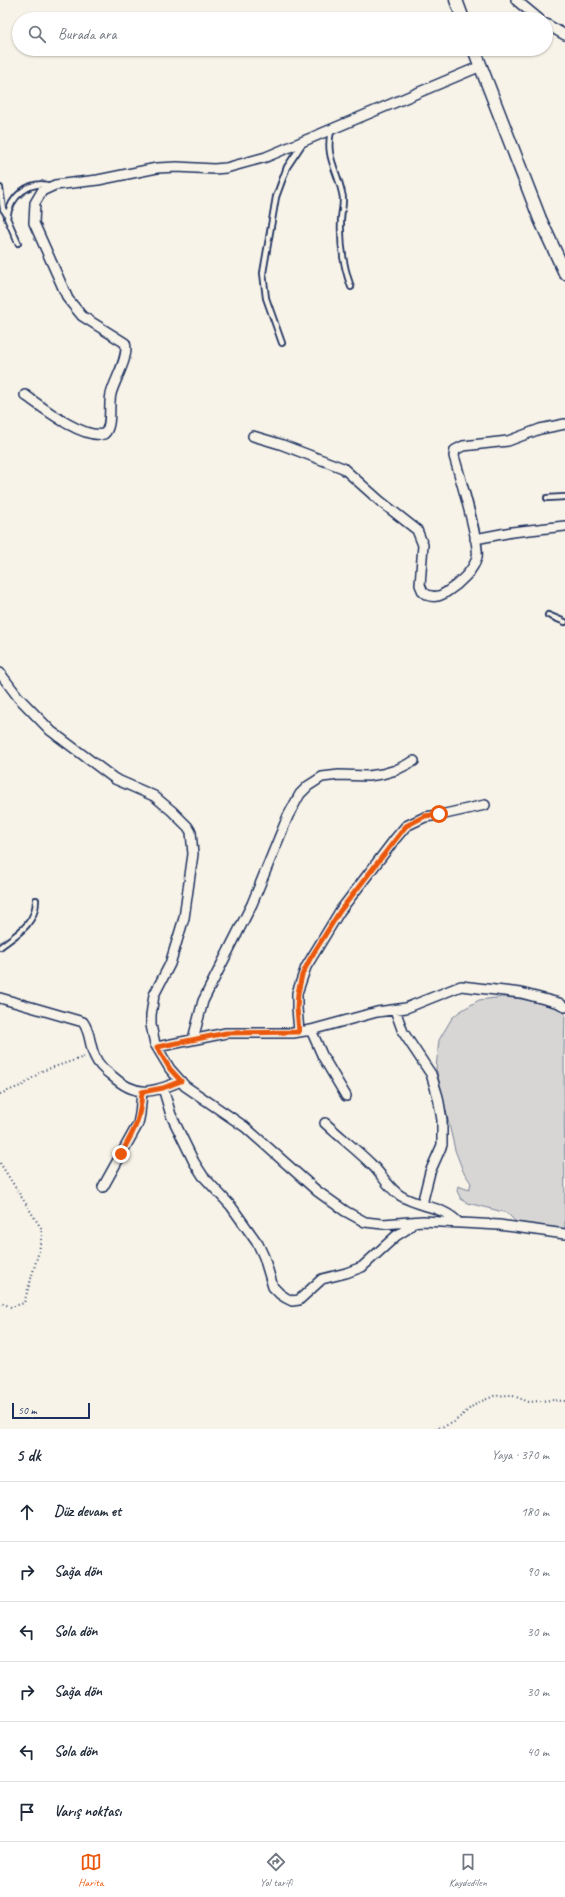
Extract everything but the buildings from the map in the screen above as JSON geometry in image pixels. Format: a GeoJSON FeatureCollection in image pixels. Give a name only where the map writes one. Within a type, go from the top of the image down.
{"type":"FeatureCollection","features":[{"type":"Feature","properties":{"kind":"street"},"geometry":{"type":"LineString","coordinates":[[456,0],[460,12]]}},
{"type":"Feature","properties":{"kind":"street"},"geometry":{"type":"LineString","coordinates":[[516,0],[531,12]]}},
{"type":"Feature","properties":{"kind":"street"},"geometry":{"type":"LineString","coordinates":[[553,28],[565,35]]}},
{"type":"Feature","properties":{"kind":"street"},"geometry":{"type":"LineString","coordinates":[[477,56],[540,219],[565,273]]}},
{"type":"Feature","properties":{"kind":"street"},"geometry":{"type":"LineString","coordinates":[[25,394],[66,423],[80,430],[104,434],[108,427],[111,394],[126,351],[125,343],[82,316],[75,309],[34,223],[35,203],[42,191],[51,186],[104,179],[169,166],[203,169],[226,168],[266,157],[303,143],[481,66]]}},
{"type":"Feature","properties":{"kind":"street"},"geometry":{"type":"LineString","coordinates":[[253,436],[286,446],[344,468],[380,501],[417,530],[423,545],[420,585],[426,595],[431,597],[443,595],[468,573],[477,557],[475,539],[454,456],[455,450],[463,446],[508,441],[540,429],[565,424]]}},
{"type":"Feature","properties":{"kind":"street"},"geometry":{"type":"LineString","coordinates":[[475,539],[512,532],[565,526]]}},
{"type":"Feature","properties":{"kind":"street"},"geometry":{"type":"LineString","coordinates":[[0,673],[18,697],[51,731],[115,779],[154,796],[172,811],[191,832],[193,854],[184,918],[170,964],[152,1002],[151,1025],[157,1047],[170,1069],[181,1081],[199,1096],[245,1127],[317,1191],[354,1217],[373,1223],[459,1222],[500,1225],[565,1234]]}},
{"type":"Feature","properties":{"kind":"street"},"geometry":{"type":"LineString","coordinates":[[193,1039],[203,1001],[252,904],[288,816],[300,794],[308,786],[322,777],[339,775],[368,776],[382,774],[414,761]]}},
{"type":"Feature","properties":{"kind":"street"},"geometry":{"type":"LineString","coordinates":[[299,1032],[297,1008],[298,993],[306,967],[340,911],[395,839],[406,826],[425,816],[445,814],[485,805]]}},
{"type":"Feature","properties":{"kind":"street"},"geometry":{"type":"LineString","coordinates":[[157,1047],[232,1032],[299,1032],[311,1030],[376,1012],[406,1008],[452,988],[467,985],[521,993],[559,1003],[565,1007]]}},
{"type":"Feature","properties":{"kind":"street"},"geometry":{"type":"LineString","coordinates":[[0,998],[83,1022],[89,1032],[94,1054],[99,1064],[116,1080],[134,1091],[142,1092],[163,1088],[181,1081]]}},
{"type":"Feature","properties":{"kind":"street"},"geometry":{"type":"LineString","coordinates":[[395,1010],[398,1021],[404,1032],[431,1074],[438,1097],[442,1120],[442,1145],[430,1172],[422,1204]]}},
{"type":"Feature","properties":{"kind":"street"},"geometry":{"type":"LineString","coordinates":[[311,1030],[323,1058],[346,1096]]}},
{"type":"Feature","properties":{"kind":"street"},"geometry":{"type":"LineString","coordinates":[[163,1088],[171,1115],[194,1162],[203,1176],[231,1206],[258,1244],[264,1257],[273,1287],[286,1298],[292,1301],[299,1300],[322,1280],[362,1267],[414,1222]]}},
{"type":"Feature","properties":{"kind":"street"},"geometry":{"type":"LineString","coordinates":[[103,1187],[138,1124],[142,1092]]}},
{"type":"Feature","properties":{"kind":"street"},"geometry":{"type":"LineString","coordinates":[[325,1123],[372,1165],[389,1186],[400,1196],[443,1210],[451,1214],[459,1222]]}},
{"type":"Feature","properties":{"kind":"lane"},"geometry":{"type":"LineString","coordinates":[[331,131],[328,151],[343,193],[341,232],[343,259],[351,287]]}},
{"type":"Feature","properties":{"kind":"lane"},"geometry":{"type":"LineString","coordinates":[[282,343],[266,298],[263,273],[276,197],[287,167],[303,143]]}},
{"type":"Feature","properties":{"kind":"lane"},"geometry":{"type":"LineString","coordinates":[[7,215],[13,203],[26,188],[38,184],[51,186]]}},
{"type":"Feature","properties":{"kind":"lane"},"geometry":{"type":"LineString","coordinates":[[0,188],[3,209],[7,215],[18,243]]}},
{"type":"Feature","properties":{"kind":"lane"},"geometry":{"type":"LineString","coordinates":[[547,498],[565,497]]}},
{"type":"Feature","properties":{"kind":"lane"},"geometry":{"type":"LineString","coordinates":[[548,615],[565,622]]}},
{"type":"Feature","properties":{"kind":"lane"},"geometry":{"type":"LineString","coordinates":[[0,947],[27,926],[34,916],[36,900]]}},
{"type":"Feature","properties":{"kind":"path"},"geometry":{"type":"LineString","coordinates":[[0,1094],[23,1085],[48,1069],[94,1054]]}},
{"type":"Feature","properties":{"kind":"path"},"geometry":{"type":"LineString","coordinates":[[0,1163],[18,1193],[40,1224],[42,1235],[24,1303],[11,1307],[0,1302]]}},
{"type":"Feature","properties":{"kind":"path"},"geometry":{"type":"LineString","coordinates":[[435,1429],[453,1423],[475,1404],[494,1396],[511,1395],[529,1402],[551,1400],[565,1401]]}},
{"type":"Feature","properties":{"kind":"shaded area"},"geometry":{"type":"Polygon","coordinates":[[[503,997],[546,1004],[561,1010],[565,1014],[565,1229],[516,1222],[507,1213],[468,1203],[461,1199],[457,1191],[458,1186],[469,1190],[471,1183],[463,1171],[455,1150],[436,1068],[439,1040],[452,1018],[459,1012],[479,1000],[503,997]]]}},
{"type":"Feature","properties":{"kind":"route"},"geometry":{"type":"LineString","coordinates":[[121,1154],[138,1124],[142,1092],[163,1088],[181,1081],[170,1069],[157,1047],[226,1033],[299,1032],[297,1008],[299,986],[302,975],[310,959],[340,911],[406,826],[425,816],[439,814]]}}]}
